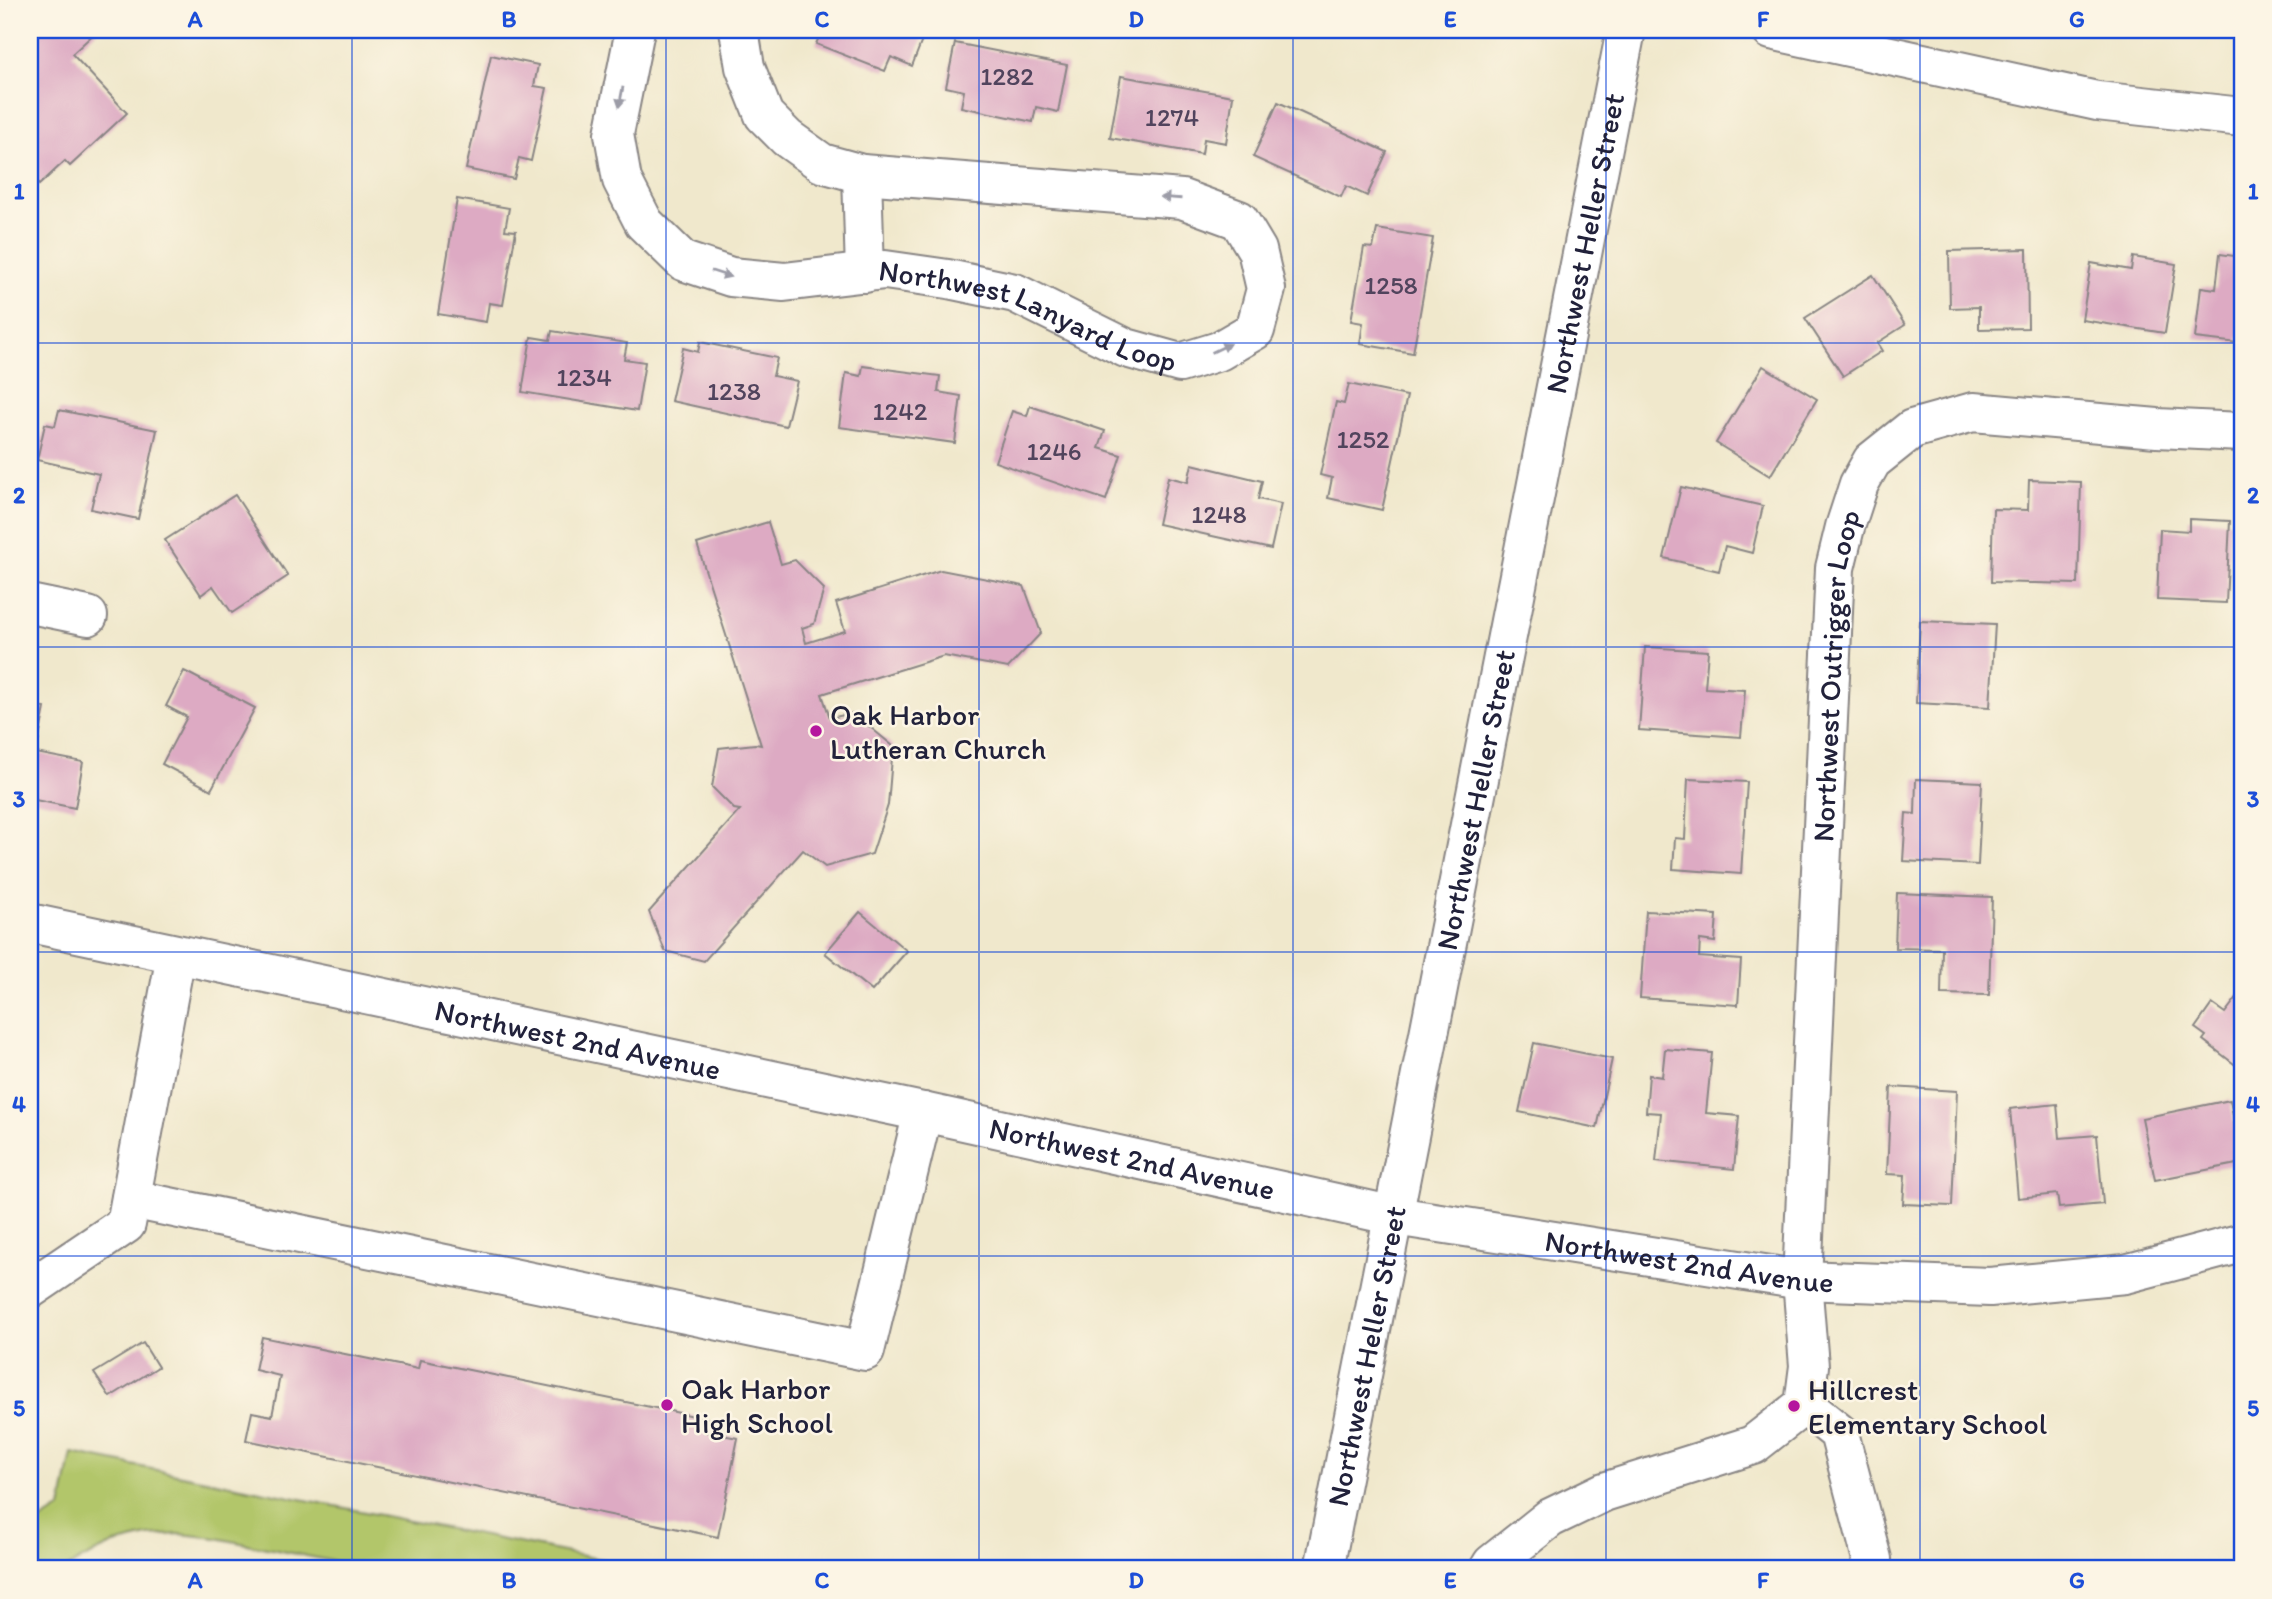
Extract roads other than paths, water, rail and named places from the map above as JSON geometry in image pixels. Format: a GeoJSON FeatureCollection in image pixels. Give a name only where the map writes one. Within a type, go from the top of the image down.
{"type":"FeatureCollection","features":[{"type":"Feature","properties":{"kind":"street","name":"Northwest Lanyard Loop"},"geometry":{"type":"LineString","coordinates":[[635,30],[614,134],[622,180],[644,223],[683,261],[731,277],[784,282],[884,270],[1015,293],[1126,348],[1180,363],[1219,351],[1255,330],[1266,289],[1257,250],[1239,220],[1182,199],[862,174],[822,163],[787,138],[764,115],[745,67],[739,30]]}},
{"type":"Feature","properties":{"kind":"street","name":"Northwest Heller Street"},"geometry":{"type":"LineString","coordinates":[[1324,1569],[1626,30]]}},
{"type":"Feature","properties":{"kind":"street"},"geometry":{"type":"LineString","coordinates":[[1771,30],[2097,101],[2242,117]]}},
{"type":"Feature","properties":{"kind":"street"},"geometry":{"type":"LineString","coordinates":[[862,174],[865,273]]}},
{"type":"Feature","properties":{"kind":"street","name":"Northwest Outrigger Loop"},"geometry":{"type":"LineString","coordinates":[[1804,1405],[1809,1366],[1802,1279],[1835,568],[1859,484],[1872,461],[1912,429],[1973,412],[2158,428],[2242,432]]}},
{"type":"Feature","properties":{"kind":"street"},"geometry":{"type":"LineString","coordinates":[[30,604],[88,616]]}},
{"type":"Feature","properties":{"kind":"street","name":"Northwest 2nd Avenue"},"geometry":{"type":"LineString","coordinates":[[30,923],[923,1112],[1395,1216],[1802,1279],[1990,1287],[2125,1274],[2242,1243]]}},
{"type":"Feature","properties":{"kind":"street"},"geometry":{"type":"LineString","coordinates":[[30,1289],[126,1224],[176,955]]}},
{"type":"Feature","properties":{"kind":"street"},"geometry":{"type":"LineString","coordinates":[[131,1199],[865,1351],[923,1112]]}},
{"type":"Feature","properties":{"kind":"street"},"geometry":{"type":"LineString","coordinates":[[1489,1569],[1550,1518],[1604,1492],[1753,1445],[1804,1405],[1839,1433],[1872,1559],[1870,1569]]}},
{"type":"Feature","properties":{"kind":"place","name":"Oak Harbor Lutheran Church"},"geometry":{"type":"Point","coordinates":[816,731]}},
{"type":"Feature","properties":{"kind":"place","name":"Oak Harbor High School"},"geometry":{"type":"Point","coordinates":[667,1405]}},
{"type":"Feature","properties":{"kind":"place","name":"Hillcrest Elementary School"},"geometry":{"type":"Point","coordinates":[1794,1406]}}]}
